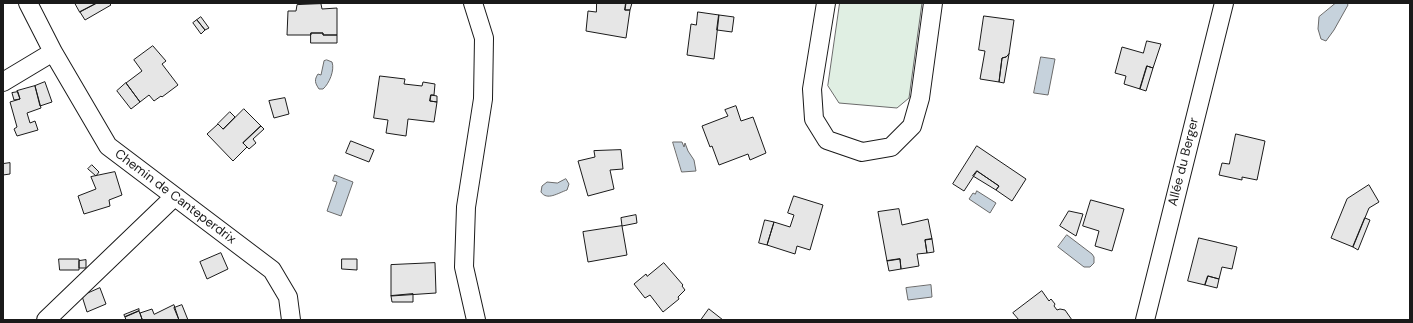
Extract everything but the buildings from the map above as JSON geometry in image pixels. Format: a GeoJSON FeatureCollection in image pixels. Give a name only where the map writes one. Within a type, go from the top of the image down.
{"type":"FeatureCollection","features":[{"type":"Feature","properties":{"kind":"street","name":"Chemin de Canteperdrix"},"geometry":{"type":"LineString","coordinates":[[28,3],[53,52],[108,146],[272,270],[288,297],[291,320]]}},
{"type":"Feature","properties":{"kind":"street"},"geometry":{"type":"LineString","coordinates":[[473,3],[484,38],[483,99],[466,208],[464,267],[476,320]]}},
{"type":"Feature","properties":{"kind":"street"},"geometry":{"type":"LineString","coordinates":[[826,3],[812,89],[814,119],[827,140],[862,152],[891,147],[912,126],[920,98],[932,3]]}},
{"type":"Feature","properties":{"kind":"street","name":"Allée du Berger"},"geometry":{"type":"LineString","coordinates":[[1145,320],[1224,3]]}},
{"type":"Feature","properties":{"kind":"street"},"geometry":{"type":"LineString","coordinates":[[3,82],[53,52]]}},
{"type":"Feature","properties":{"kind":"street"},"geometry":{"type":"LineString","coordinates":[[46,320],[174,197]]}},
{"type":"Feature","properties":{"kind":"green space"},"geometry":{"type":"Polygon","coordinates":[[[840,3],[922,3],[909,98],[897,108],[839,103],[828,86],[840,3]]]}},
{"type":"Feature","properties":{"kind":"shaded area"},"geometry":{"type":"Polygon","coordinates":[[[1336,3],[1347,3],[1348,5],[1326,41],[1321,39],[1318,29],[1319,17],[1336,3]]]}},
{"type":"Feature","properties":{"kind":"shaded area"},"geometry":{"type":"Polygon","coordinates":[[[1041,57],[1055,59],[1048,95],[1034,93],[1041,57]]]}},
{"type":"Feature","properties":{"kind":"shaded area"},"geometry":{"type":"Polygon","coordinates":[[[327,60],[332,62],[332,73],[325,87],[323,89],[319,89],[316,83],[316,78],[318,74],[321,75],[324,61],[327,60]]]}},
{"type":"Feature","properties":{"kind":"shaded area"},"geometry":{"type":"Polygon","coordinates":[[[673,142],[682,142],[684,147],[685,143],[694,160],[696,171],[682,172],[673,142]]]}},
{"type":"Feature","properties":{"kind":"shaded area"},"geometry":{"type":"Polygon","coordinates":[[[335,175],[353,182],[341,216],[327,211],[337,182],[333,181],[335,175]]]}},
{"type":"Feature","properties":{"kind":"shaded area"},"geometry":{"type":"Polygon","coordinates":[[[566,179],[569,184],[567,190],[549,196],[543,195],[541,192],[542,186],[547,182],[557,183],[566,179]]]}},
{"type":"Feature","properties":{"kind":"shaded area"},"geometry":{"type":"Polygon","coordinates":[[[977,191],[996,203],[990,213],[969,199],[973,193],[975,194],[977,191]]]}},
{"type":"Feature","properties":{"kind":"shaded area"},"geometry":{"type":"Polygon","coordinates":[[[1067,235],[1092,254],[1094,257],[1094,263],[1090,267],[1084,267],[1058,247],[1067,235]]]}},
{"type":"Feature","properties":{"kind":"shaded area"},"geometry":{"type":"Polygon","coordinates":[[[931,285],[932,297],[908,300],[906,288],[931,285]]]}}]}
